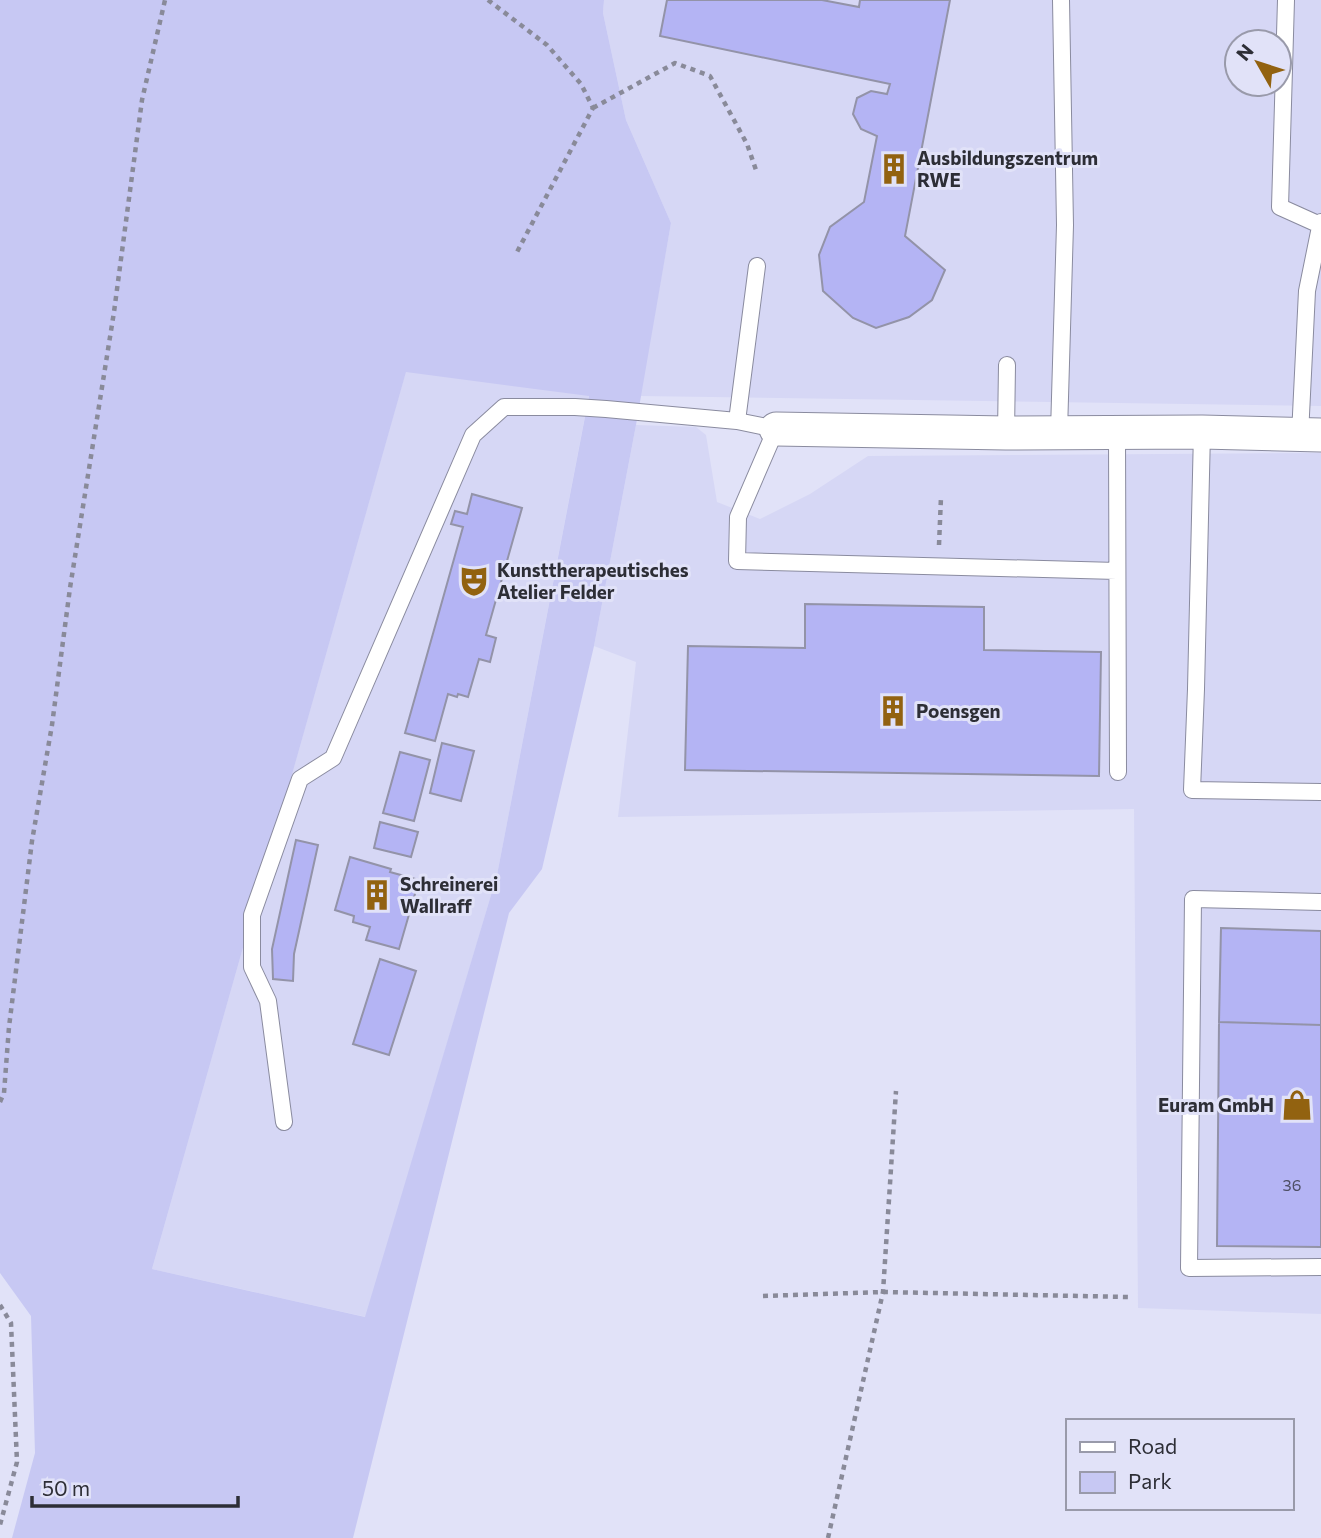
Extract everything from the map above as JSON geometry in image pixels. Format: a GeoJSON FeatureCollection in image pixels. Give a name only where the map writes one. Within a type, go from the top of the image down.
{"type":"FeatureCollection","features":[{"type":"Feature","properties":{"kind":"street"},"geometry":{"type":"LineString","coordinates":[[776,429],[1311,435]]}},
{"type":"Feature","properties":{"kind":"lane"},"geometry":{"type":"LineString","coordinates":[[1059,432],[1065,225],[1061,0]]}},
{"type":"Feature","properties":{"kind":"lane"},"geometry":{"type":"LineString","coordinates":[[1286,0],[1280,207],[1321,224],[1307,290],[1311,435]]}},
{"type":"Feature","properties":{"kind":"lane"},"geometry":{"type":"LineString","coordinates":[[737,421],[757,266]]}},
{"type":"Feature","properties":{"kind":"lane"},"geometry":{"type":"LineString","coordinates":[[1006,433],[1007,365]]}},
{"type":"Feature","properties":{"kind":"lane"},"geometry":{"type":"LineString","coordinates":[[284,1122],[268,1001],[252,967],[252,915],[300,779],[333,758],[472,435],[504,407],[575,407],[737,421],[776,429],[738,517],[737,561],[1117,571]]}},
{"type":"Feature","properties":{"kind":"lane"},"geometry":{"type":"LineString","coordinates":[[1116,432],[1118,772]]}},
{"type":"Feature","properties":{"kind":"lane"},"geometry":{"type":"LineString","coordinates":[[1202,432],[1192,790],[1321,792]]}},
{"type":"Feature","properties":{"kind":"lane"},"geometry":{"type":"LineString","coordinates":[[1321,902],[1193,899],[1189,1268],[1321,1267]]}},
{"type":"Feature","properties":{"kind":"path"},"geometry":{"type":"LineString","coordinates":[[0,1102],[4,1093],[9,1027],[32,841],[114,312],[142,100],[165,0]]}},
{"type":"Feature","properties":{"kind":"path"},"geometry":{"type":"LineString","coordinates":[[488,0],[547,45],[580,84],[593,108]]}},
{"type":"Feature","properties":{"kind":"path"},"geometry":{"type":"LineString","coordinates":[[517,252],[593,108],[675,63],[710,76],[747,144],[757,170]]}},
{"type":"Feature","properties":{"kind":"path"},"geometry":{"type":"LineString","coordinates":[[938,567],[941,497]]}},
{"type":"Feature","properties":{"kind":"path"},"geometry":{"type":"LineString","coordinates":[[828,1538],[883,1292],[896,1091]]}},
{"type":"Feature","properties":{"kind":"path"},"geometry":{"type":"LineString","coordinates":[[763,1296],[883,1292],[1129,1297]]}},
{"type":"Feature","properties":{"kind":"path"},"geometry":{"type":"LineString","coordinates":[[0,1305],[11,1323],[17,1462],[0,1525]]}},
{"type":"Feature","properties":{"kind":"shaded area"},"geometry":{"type":"Polygon","coordinates":[[[604,0],[1321,0],[1321,406],[640,396],[671,223],[626,120],[603,13],[604,0]]]}},
{"type":"Feature","properties":{"kind":"shaded area"},"geometry":{"type":"Polygon","coordinates":[[[406,371],[589,395],[497,875],[366,1317],[152,1269],[406,371]]]}},
{"type":"Feature","properties":{"kind":"shaded area"},"geometry":{"type":"Polygon","coordinates":[[[636,425],[696,427],[706,435],[717,502],[760,519],[810,494],[868,456],[1321,453],[1321,1314],[1138,1308],[1134,809],[618,817],[636,662],[594,646],[636,425]]]}},
{"type":"Feature","properties":{"kind":"green space"},"geometry":{"type":"Polygon","coordinates":[[[0,0],[604,0],[603,13],[626,120],[671,223],[594,646],[542,869],[509,913],[353,1538],[12,1538],[35,1453],[31,1316],[0,1273],[0,0]],[[406,372],[152,1269],[365,1317],[497,875],[589,396],[406,372]]]}},
{"type":"Feature","properties":{"kind":"building","name":"Ausbildungszentrum RWE"},"geometry":{"type":"Polygon","coordinates":[[[667,0],[822,0],[859,7],[860,0],[950,0],[905,236],[945,270],[932,300],[909,317],[876,328],[853,318],[823,291],[819,255],[830,227],[864,202],[877,136],[861,129],[853,114],[857,98],[871,91],[887,94],[890,84],[660,36],[667,0]]]}},
{"type":"Feature","properties":{"kind":"building","name":"Kunsttherapeutisches Atelier Felder"},"geometry":{"type":"Polygon","coordinates":[[[472,494],[522,508],[486,635],[496,638],[490,662],[479,659],[468,697],[448,694],[435,741],[405,733],[463,527],[451,524],[455,511],[467,514],[472,494]]]}},
{"type":"Feature","properties":{"kind":"building","name":"Poensgen"},"geometry":{"type":"Polygon","coordinates":[[[805,604],[984,607],[984,650],[1101,652],[1099,776],[685,770],[688,646],[805,648],[805,604]]]}},
{"type":"Feature","properties":{"kind":"building"},"geometry":{"type":"Polygon","coordinates":[[[442,743],[474,751],[461,801],[430,793],[442,743]]]}},
{"type":"Feature","properties":{"kind":"building"},"geometry":{"type":"Polygon","coordinates":[[[400,752],[430,760],[414,821],[383,813],[400,752]]]}},
{"type":"Feature","properties":{"kind":"building"},"geometry":{"type":"Polygon","coordinates":[[[380,822],[418,832],[411,857],[374,848],[380,822]]]}},
{"type":"Feature","properties":{"kind":"building"},"geometry":{"type":"Polygon","coordinates":[[[296,840],[318,845],[294,954],[293,981],[273,979],[272,949],[296,840]]]}},
{"type":"Feature","properties":{"kind":"building","name":"Schreinerei Wallraff"},"geometry":{"type":"Polygon","coordinates":[[[350,857],[419,880],[399,949],[366,940],[370,927],[353,922],[354,916],[335,910],[350,857]]]}},
{"type":"Feature","properties":{"kind":"building"},"geometry":{"type":"Polygon","coordinates":[[[1221,928],[1321,931],[1321,1025],[1219,1022],[1221,928]]]}},
{"type":"Feature","properties":{"kind":"building"},"geometry":{"type":"Polygon","coordinates":[[[380,959],[416,971],[389,1055],[353,1044],[380,959]]]}},
{"type":"Feature","properties":{"kind":"building"},"geometry":{"type":"Polygon","coordinates":[[[1219,1022],[1321,1025],[1321,1247],[1217,1246],[1219,1022]]]}},
{"type":"Feature","properties":{"kind":"place","name":"Ausbildungszentrum RWE"},"geometry":{"type":"Point","coordinates":[894,169]}},
{"type":"Feature","properties":{"kind":"place","name":"Kunsttherapeutisches Atelier Felder"},"geometry":{"type":"Point","coordinates":[474,581]}},
{"type":"Feature","properties":{"kind":"place","name":"Poensgen"},"geometry":{"type":"Point","coordinates":[893,711]}},
{"type":"Feature","properties":{"kind":"place","name":"Schreinerei Wallraff"},"geometry":{"type":"Point","coordinates":[377,895]}},
{"type":"Feature","properties":{"kind":"place","name":"Euram GmbH"},"geometry":{"type":"Point","coordinates":[1297,1105]}}]}
